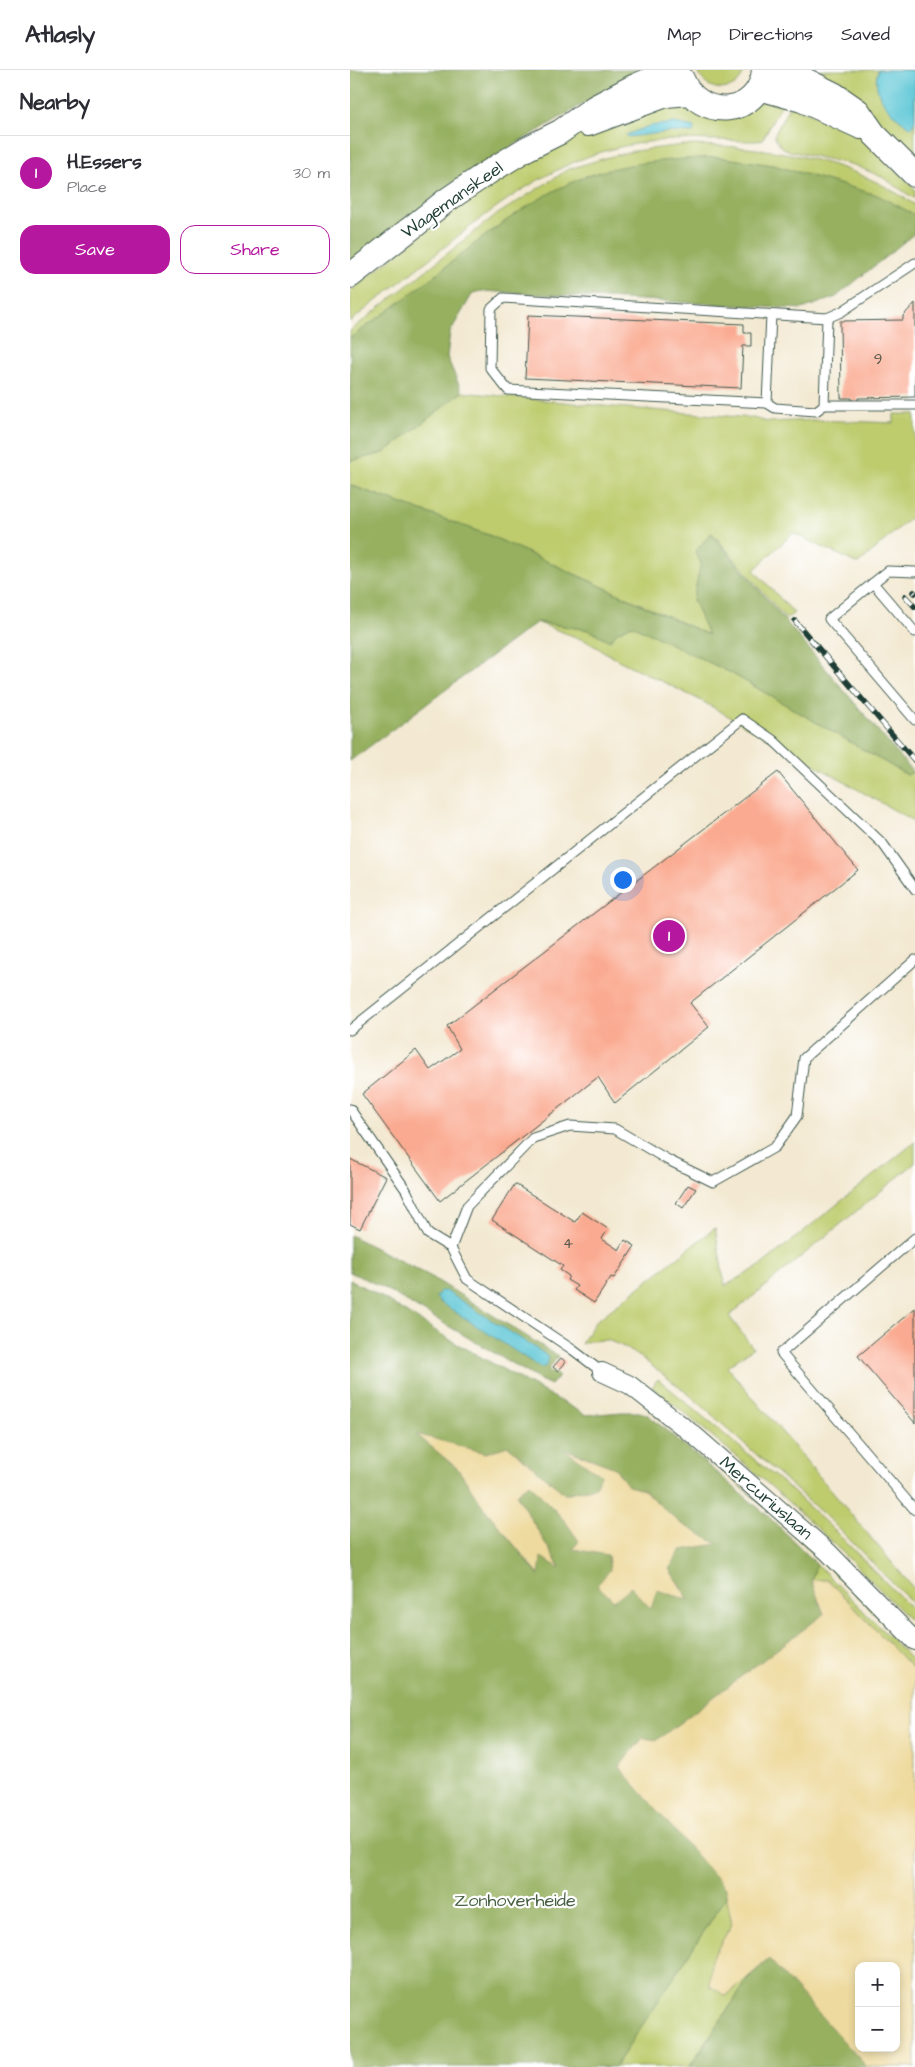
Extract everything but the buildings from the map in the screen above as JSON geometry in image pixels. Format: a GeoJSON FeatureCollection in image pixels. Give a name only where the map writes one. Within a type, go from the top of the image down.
{"type":"FeatureCollection","features":[{"type":"Feature","properties":{"kind":"main road","name":"Wagemanskeel"},"geometry":{"type":"LineString","coordinates":[[350,276],[447,200],[484,175],[526,149],[560,132],[595,107],[631,88],[672,70]]}},
{"type":"Feature","properties":{"kind":"main road"},"geometry":{"type":"LineString","coordinates":[[681,70],[682,80],[689,93],[699,102],[712,108],[726,109],[739,106],[750,98],[761,79],[874,134]]}},
{"type":"Feature","properties":{"kind":"main road"},"geometry":{"type":"LineString","coordinates":[[776,70],[805,80],[836,95],[858,111],[874,134],[915,175]]}},
{"type":"Feature","properties":{"kind":"main road","name":"Wagemanskeel"},"geometry":{"type":"LineString","coordinates":[[560,132],[601,120],[666,95],[689,93]]}},
{"type":"Feature","properties":{"kind":"street","name":"Mercuriuslaan"},"geometry":{"type":"LineString","coordinates":[[602,1372],[630,1385],[695,1436],[828,1552],[915,1641]]}},
{"type":"Feature","properties":{"kind":"lane"},"geometry":{"type":"LineString","coordinates":[[915,263],[841,312],[827,318],[503,298],[491,309],[490,368],[508,390],[767,403],[775,408],[816,411],[824,405],[915,405]]}},
{"type":"Feature","properties":{"kind":"lane"},"geometry":{"type":"LineString","coordinates":[[767,403],[771,314]]}},
{"type":"Feature","properties":{"kind":"lane"},"geometry":{"type":"LineString","coordinates":[[824,405],[827,318]]}},
{"type":"Feature","properties":{"kind":"lane"},"geometry":{"type":"LineString","coordinates":[[915,572],[888,571],[829,619],[915,720]]}},
{"type":"Feature","properties":{"kind":"lane"},"geometry":{"type":"LineString","coordinates":[[873,583],[915,632]]}},
{"type":"Feature","properties":{"kind":"lane"},"geometry":{"type":"LineString","coordinates":[[350,1030],[742,719],[773,740],[883,844],[915,889]]}},
{"type":"Feature","properties":{"kind":"lane"},"geometry":{"type":"LineString","coordinates":[[451,1248],[468,1206],[532,1138],[560,1129],[570,1126],[615,1129],[668,1160],[713,1182],[775,1147],[797,1116],[804,1058],[915,960]]}},
{"type":"Feature","properties":{"kind":"lane"},"geometry":{"type":"LineString","coordinates":[[350,1109],[406,1190],[428,1234],[451,1248],[468,1279],[573,1350],[602,1372]]}},
{"type":"Feature","properties":{"kind":"lane"},"geometry":{"type":"LineString","coordinates":[[915,1238],[781,1353],[915,1510]]}},
{"type":"Feature","properties":{"kind":"green space"},"geometry":{"type":"Polygon","coordinates":[[[350,70],[656,70],[603,92],[459,178],[350,264],[350,70]]]}},
{"type":"Feature","properties":{"kind":"green space"},"geometry":{"type":"Polygon","coordinates":[[[698,70],[744,70],[736,84],[729,88],[721,89],[707,84],[701,78],[698,70]]]}},
{"type":"Feature","properties":{"kind":"green space"},"geometry":{"type":"Polygon","coordinates":[[[821,70],[915,70],[915,165],[819,82],[825,77],[817,74],[821,70]]]}},
{"type":"Feature","properties":{"kind":"green space"},"geometry":{"type":"Polygon","coordinates":[[[770,99],[783,102],[762,140],[689,139],[648,142],[618,147],[563,167],[538,180],[465,230],[350,322],[350,291],[494,178],[570,136],[671,100],[758,102],[770,99]]]}},
{"type":"Feature","properties":{"kind":"green space"},"geometry":{"type":"Polygon","coordinates":[[[790,104],[865,138],[915,189],[915,199],[882,177],[854,165],[790,151],[781,147],[774,136],[790,104]]]}},
{"type":"Feature","properties":{"kind":"green space"},"geometry":{"type":"Polygon","coordinates":[[[683,145],[774,151],[833,165],[862,175],[889,189],[915,205],[915,215],[877,195],[773,165],[717,157],[630,165],[586,176],[556,190],[495,228],[413,293],[350,338],[350,331],[493,217],[569,169],[634,151],[683,145]]]}},
{"type":"Feature","properties":{"kind":"green space"},"geometry":{"type":"Polygon","coordinates":[[[717,157],[773,165],[877,195],[915,215],[915,233],[836,297],[802,309],[481,291],[473,293],[450,332],[447,357],[462,392],[384,453],[350,461],[350,338],[527,206],[566,185],[601,172],[634,164],[717,157]]]}},
{"type":"Feature","properties":{"kind":"green space"},"geometry":{"type":"Polygon","coordinates":[[[462,392],[753,418],[767,422],[817,420],[894,423],[894,414],[915,414],[915,514],[858,564],[793,533],[754,570],[794,613],[786,619],[712,533],[701,563],[693,600],[709,635],[491,536],[350,485],[350,461],[384,453],[462,392]]]}},
{"type":"Feature","properties":{"kind":"green space"},"geometry":{"type":"Polygon","coordinates":[[[350,485],[491,536],[708,635],[693,600],[701,563],[695,552],[711,533],[913,772],[907,775],[731,673],[632,625],[617,632],[610,641],[589,630],[537,622],[350,761],[350,485]]]}},
{"type":"Feature","properties":{"kind":"green space"},"geometry":{"type":"Polygon","coordinates":[[[536,622],[589,630],[610,641],[617,632],[632,625],[731,673],[907,775],[913,772],[915,774],[915,822],[700,700],[618,660],[586,641],[536,622]]]}},
{"type":"Feature","properties":{"kind":"green space"},"geometry":{"type":"Polygon","coordinates":[[[915,1142],[915,1163],[729,1316],[753,1348],[727,1367],[915,1590],[915,1606],[831,1521],[692,1397],[639,1356],[622,1346],[607,1340],[589,1341],[581,1344],[595,1322],[715,1228],[725,1286],[760,1266],[915,1142]]]}},
{"type":"Feature","properties":{"kind":"green space"},"geometry":{"type":"Polygon","coordinates":[[[350,1235],[430,1276],[558,1356],[548,1370],[559,1376],[551,1385],[540,1380],[382,1287],[350,1272],[350,1235]]]}},
{"type":"Feature","properties":{"kind":"green space","name":"Zonhoverheide"},"geometry":{"type":"Polygon","coordinates":[[[350,1280],[375,1293],[452,1341],[586,1415],[622,1412],[647,1414],[768,1516],[817,1564],[811,1580],[824,1614],[657,1740],[727,1896],[615,2067],[350,2067],[350,1280]],[[417,1435],[458,1469],[484,1508],[538,1575],[540,1556],[560,1567],[516,1494],[529,1483],[565,1521],[579,1541],[573,1549],[608,1555],[610,1570],[631,1587],[651,1608],[657,1590],[689,1599],[669,1569],[680,1550],[716,1544],[680,1523],[643,1490],[628,1486],[615,1468],[565,1449],[602,1475],[596,1487],[565,1494],[508,1446],[486,1453],[417,1435]]]}},
{"type":"Feature","properties":{"kind":"green space"},"geometry":{"type":"Polygon","coordinates":[[[658,1379],[790,1489],[837,1533],[915,1612],[915,1626],[853,1562],[755,1472],[652,1387],[658,1379]]]}},
{"type":"Feature","properties":{"kind":"green space"},"geometry":{"type":"Polygon","coordinates":[[[648,1409],[657,1413],[821,1555],[915,1650],[915,1655],[766,1508],[648,1409]]]}},
{"type":"Feature","properties":{"kind":"green space"},"geometry":{"type":"Polygon","coordinates":[[[817,1564],[915,1663],[915,1671],[828,1580],[811,1580],[817,1564]]]}},
{"type":"Feature","properties":{"kind":"green space"},"geometry":{"type":"Polygon","coordinates":[[[727,1896],[732,1924],[711,1960],[726,1996],[751,1975],[689,2067],[615,2067],[727,1896]]]}},
{"type":"Feature","properties":{"kind":"green space"},"geometry":{"type":"Polygon","coordinates":[[[769,1959],[867,2067],[690,2067],[751,1975],[769,1959]]]}},
{"type":"Feature","properties":{"kind":"sand"},"geometry":{"type":"Polygon","coordinates":[[[416,1434],[486,1453],[508,1446],[565,1494],[596,1487],[601,1475],[562,1448],[615,1468],[628,1486],[643,1490],[680,1523],[717,1544],[681,1550],[669,1569],[689,1600],[657,1590],[651,1609],[631,1587],[614,1601],[597,1585],[610,1570],[608,1555],[573,1549],[579,1541],[565,1521],[529,1483],[516,1494],[560,1568],[541,1557],[539,1575],[484,1508],[458,1469],[416,1434]]]}},
{"type":"Feature","properties":{"kind":"sand"},"geometry":{"type":"Polygon","coordinates":[[[811,1580],[828,1580],[915,1671],[915,2067],[867,2067],[769,1959],[726,1996],[710,1986],[711,1960],[732,1924],[725,1888],[619,1767],[643,1738],[657,1740],[824,1614],[811,1580]]]}},
{"type":"Feature","properties":{"kind":"water"},"geometry":{"type":"Polygon","coordinates":[[[878,70],[913,70],[915,74],[915,120],[912,128],[884,104],[877,88],[878,70]]]}},
{"type":"Feature","properties":{"kind":"water"},"geometry":{"type":"Polygon","coordinates":[[[675,123],[694,127],[693,133],[670,132],[628,137],[626,135],[649,126],[675,123]]]}},
{"type":"Feature","properties":{"kind":"water"},"geometry":{"type":"Polygon","coordinates":[[[440,1291],[446,1291],[548,1356],[546,1366],[541,1368],[440,1302],[436,1297],[440,1291]]]}},
{"type":"Feature","properties":{"kind":"railway"},"geometry":{"type":"LineString","coordinates":[[905,596],[915,607]]}},
{"type":"Feature","properties":{"kind":"railway"},"geometry":{"type":"LineString","coordinates":[[795,621],[915,761]]}},
{"type":"Feature","properties":{"kind":"place","name":"H.Essers"},"geometry":{"type":"Point","coordinates":[669,936]}}]}
